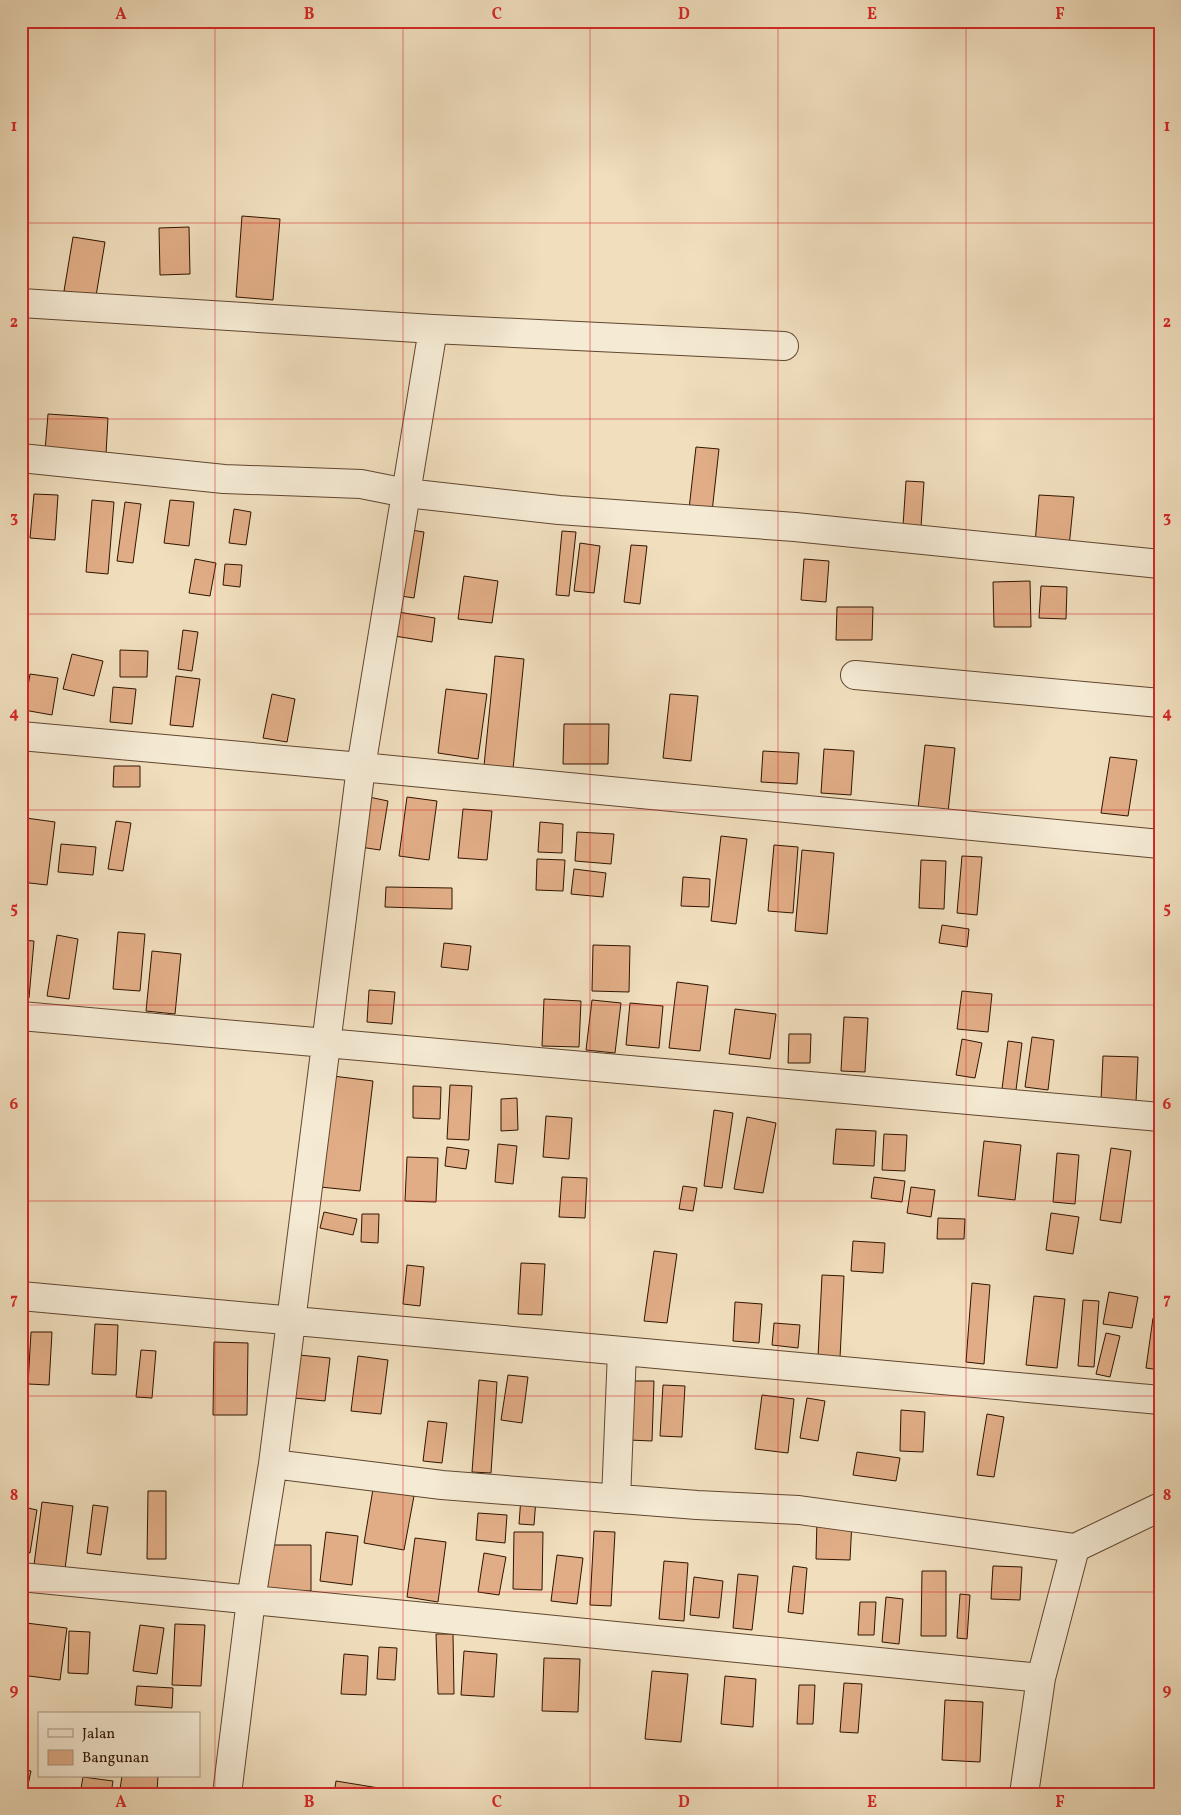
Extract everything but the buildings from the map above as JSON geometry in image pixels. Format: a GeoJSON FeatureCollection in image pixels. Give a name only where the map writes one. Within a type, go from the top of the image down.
{"type":"FeatureCollection","features":[{"type":"Feature","properties":{"kind":"street"},"geometry":{"type":"LineString","coordinates":[[21,303],[433,329],[784,346]]}},
{"type":"Feature","properties":{"kind":"street"},"geometry":{"type":"LineString","coordinates":[[227,1794],[251,1600],[273,1464],[361,767],[433,329]]}},
{"type":"Feature","properties":{"kind":"street"},"geometry":{"type":"LineString","coordinates":[[21,458],[224,479],[361,484],[406,493],[559,510],[794,527],[1160,564]]}},
{"type":"Feature","properties":{"kind":"street"},"geometry":{"type":"LineString","coordinates":[[856,675],[1160,703]]}},
{"type":"Feature","properties":{"kind":"street"},"geometry":{"type":"LineString","coordinates":[[21,736],[1160,844]]}},
{"type":"Feature","properties":{"kind":"street"},"geometry":{"type":"LineString","coordinates":[[21,1016],[1160,1118]]}},
{"type":"Feature","properties":{"kind":"street"},"geometry":{"type":"LineString","coordinates":[[21,1296],[1160,1400]]}},
{"type":"Feature","properties":{"kind":"street"},"geometry":{"type":"LineString","coordinates":[[616,1499],[622,1351]]}},
{"type":"Feature","properties":{"kind":"street"},"geometry":{"type":"LineString","coordinates":[[273,1464],[442,1485],[616,1499],[799,1510],[1075,1548],[1160,1507]]}},
{"type":"Feature","properties":{"kind":"street"},"geometry":{"type":"LineString","coordinates":[[1024,1794],[1041,1678],[1075,1548]]}},
{"type":"Feature","properties":{"kind":"street"},"geometry":{"type":"LineString","coordinates":[[21,1577],[1041,1678]]}}]}
